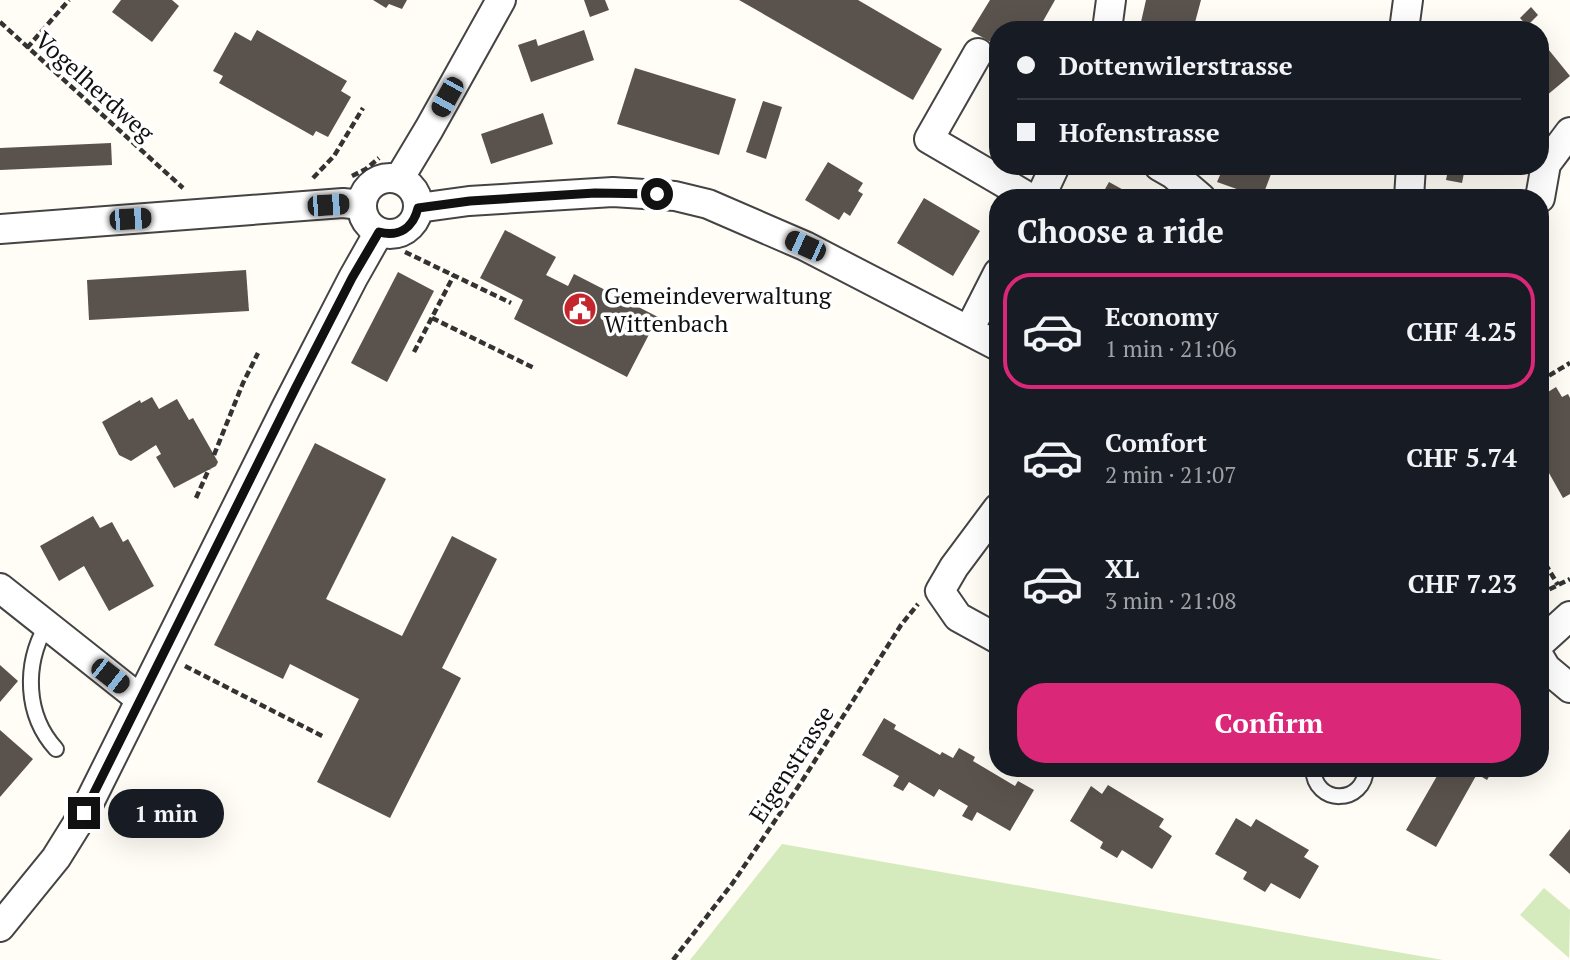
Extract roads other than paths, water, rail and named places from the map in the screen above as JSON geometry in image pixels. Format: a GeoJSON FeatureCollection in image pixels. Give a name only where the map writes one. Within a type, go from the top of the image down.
{"type":"FeatureCollection","features":[{"type":"Feature","properties":{"kind":"street"},"geometry":{"type":"LineString","coordinates":[[399,179],[501,0]]}},
{"type":"Feature","properties":{"kind":"street"},"geometry":{"type":"LineString","coordinates":[[1108,21],[1111,0]]}},
{"type":"Feature","properties":{"kind":"street"},"geometry":{"type":"LineString","coordinates":[[1405,21],[1408,0]]}},
{"type":"Feature","properties":{"kind":"street"},"geometry":{"type":"LineString","coordinates":[[978,54],[929,139],[989,174]]}},
{"type":"Feature","properties":{"kind":"street"},"geometry":{"type":"LineString","coordinates":[[1549,160],[1570,132]]}},
{"type":"Feature","properties":{"kind":"street"},"geometry":{"type":"LineString","coordinates":[[991,175],[1015,189]]}},
{"type":"Feature","properties":{"kind":"street"},"geometry":{"type":"LineString","coordinates":[[1174,175],[1190,189]]}},
{"type":"Feature","properties":{"kind":"street"},"geometry":{"type":"LineString","coordinates":[[381,179],[399,179],[413,190],[418,208],[411,224],[405,230],[388,234],[379,232],[367,222],[362,205],[367,190],[381,179]]}},
{"type":"Feature","properties":{"kind":"street"},"geometry":{"type":"LineString","coordinates":[[418,208],[470,201],[613,192],[675,196],[708,204],[793,241],[989,341]]}},
{"type":"Feature","properties":{"kind":"street"},"geometry":{"type":"LineString","coordinates":[[0,229],[344,203],[362,205]]}},
{"type":"Feature","properties":{"kind":"street"},"geometry":{"type":"LineString","coordinates":[[0,926],[63,846],[84,813],[316,349],[379,232]]}},
{"type":"Feature","properties":{"kind":"street"},"geometry":{"type":"LineString","coordinates":[[969,330],[989,291]]}},
{"type":"Feature","properties":{"kind":"street"},"geometry":{"type":"LineString","coordinates":[[989,520],[954,567],[940,591],[958,617],[989,634]]}},
{"type":"Feature","properties":{"kind":"street"},"geometry":{"type":"LineString","coordinates":[[0,589],[140,699]]}},
{"type":"Feature","properties":{"kind":"street"},"geometry":{"type":"LineString","coordinates":[[1549,635],[1570,616]]}},
{"type":"Feature","properties":{"kind":"street"},"geometry":{"type":"LineString","coordinates":[[1549,670],[1570,688]]}},
{"type":"Feature","properties":{"kind":"lane"},"geometry":{"type":"LineString","coordinates":[[46,626],[36,643],[30,698],[40,727],[56,749]]}},
{"type":"Feature","properties":{"kind":"lane"},"geometry":{"type":"LineString","coordinates":[[1314,777],[1319,788],[1334,796],[1342,796],[1358,789],[1364,777]]}},
{"type":"Feature","properties":{"kind":"place","name":"Gemeindeverwaltung Wittenbach"},"geometry":{"type":"Point","coordinates":[580,309]}}]}
